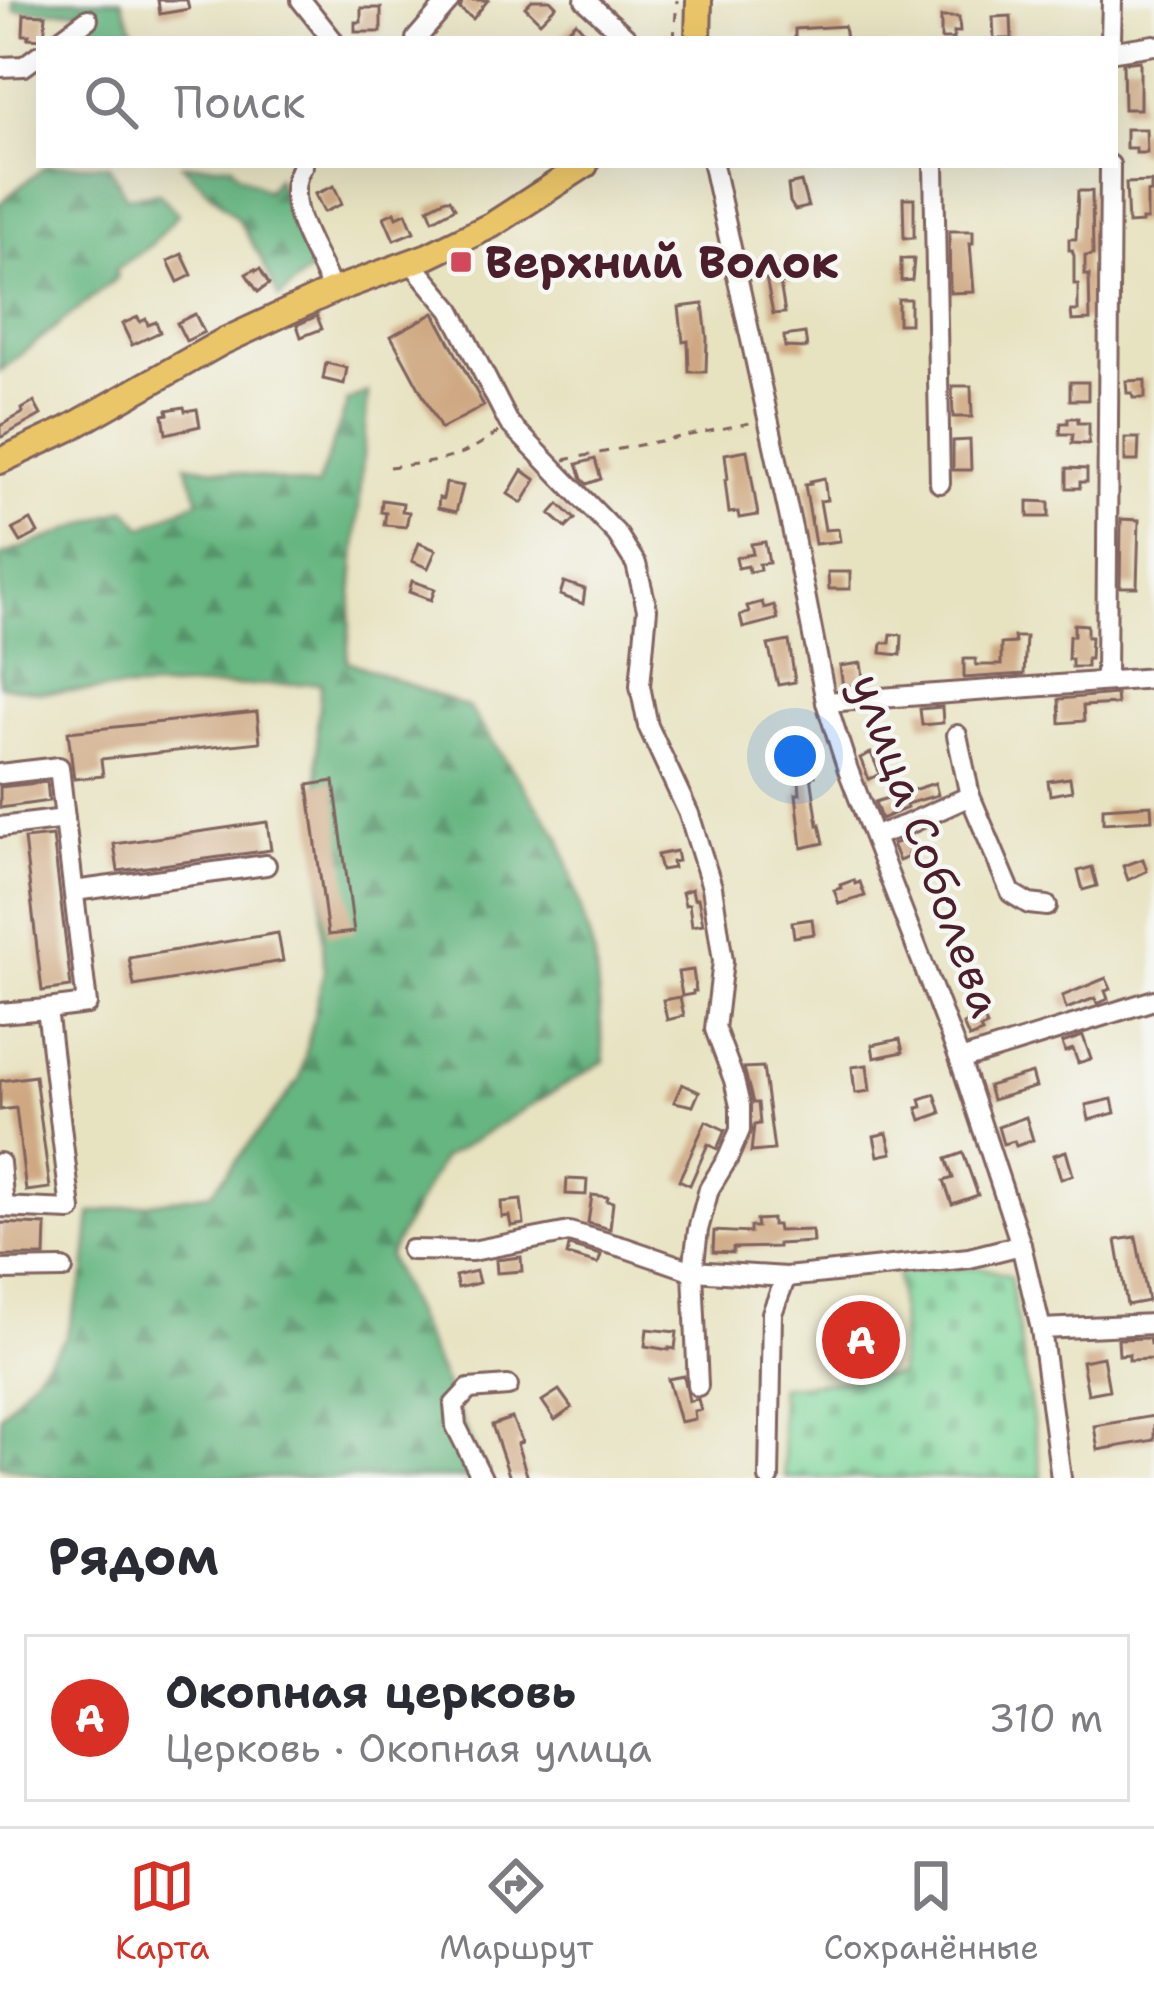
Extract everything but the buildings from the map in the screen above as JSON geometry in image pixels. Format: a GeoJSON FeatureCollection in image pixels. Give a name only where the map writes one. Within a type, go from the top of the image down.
{"type":"FeatureCollection","features":[{"type":"Feature","properties":{"kind":"main road"},"geometry":{"type":"LineString","coordinates":[[698,36],[699,0]]}},
{"type":"Feature","properties":{"kind":"main road"},"geometry":{"type":"LineString","coordinates":[[0,461],[68,429],[222,342],[492,225],[580,168]]}},
{"type":"Feature","properties":{"kind":"street"},"geometry":{"type":"LineString","coordinates":[[301,0],[330,36]]}},
{"type":"Feature","properties":{"kind":"street"},"geometry":{"type":"LineString","coordinates":[[419,36],[450,0]]}},
{"type":"Feature","properties":{"kind":"street"},"geometry":{"type":"LineString","coordinates":[[585,0],[625,36]]}},
{"type":"Feature","properties":{"kind":"street"},"geometry":{"type":"LineString","coordinates":[[1111,36],[1112,0]]}},
{"type":"Feature","properties":{"kind":"street"},"geometry":{"type":"LineString","coordinates":[[65,36],[88,19]]}},
{"type":"Feature","properties":{"kind":"street"},"geometry":{"type":"LineString","coordinates":[[1118,51],[1154,45]]}},
{"type":"Feature","properties":{"kind":"street"},"geometry":{"type":"LineString","coordinates":[[0,67],[24,66],[36,58]]}},
{"type":"Feature","properties":{"kind":"street"},"geometry":{"type":"LineString","coordinates":[[301,168],[294,178],[294,194],[303,229],[332,291]]}},
{"type":"Feature","properties":{"kind":"street","name":"улица Соболева"},"geometry":{"type":"LineString","coordinates":[[714,168],[826,702],[960,1060],[1021,1245],[1041,1329],[1061,1478]]}},
{"type":"Feature","properties":{"kind":"street"},"geometry":{"type":"LineString","coordinates":[[934,168],[940,483]]}},
{"type":"Feature","properties":{"kind":"street"},"geometry":{"type":"LineString","coordinates":[[1106,680],[1110,168]]}},
{"type":"Feature","properties":{"kind":"street"},"geometry":{"type":"LineString","coordinates":[[411,262],[451,310],[509,423],[617,534],[637,564],[647,610],[640,686],[648,726],[689,814],[712,887],[723,962],[715,1029],[740,1106],[740,1130],[709,1190],[698,1230],[692,1271],[698,1386]]}},
{"type":"Feature","properties":{"kind":"street"},"geometry":{"type":"LineString","coordinates":[[826,702],[1154,678]]}},
{"type":"Feature","properties":{"kind":"street"},"geometry":{"type":"LineString","coordinates":[[957,735],[970,796],[1011,893],[1029,904],[1047,906]]}},
{"type":"Feature","properties":{"kind":"street"},"geometry":{"type":"LineString","coordinates":[[0,774],[59,766],[87,1004],[0,1013]]}},
{"type":"Feature","properties":{"kind":"street"},"geometry":{"type":"LineString","coordinates":[[874,836],[970,796]]}},
{"type":"Feature","properties":{"kind":"street"},"geometry":{"type":"LineString","coordinates":[[0,827],[65,819]]}},
{"type":"Feature","properties":{"kind":"street"},"geometry":{"type":"LineString","coordinates":[[74,890],[266,865]]}},
{"type":"Feature","properties":{"kind":"street"},"geometry":{"type":"LineString","coordinates":[[960,1060],[1154,1000]]}},
{"type":"Feature","properties":{"kind":"street"},"geometry":{"type":"LineString","coordinates":[[0,1162],[2,1207],[71,1210],[47,1009]]}},
{"type":"Feature","properties":{"kind":"street"},"geometry":{"type":"LineString","coordinates":[[412,1250],[472,1251],[569,1232],[692,1271],[786,1277],[969,1258],[1021,1245]]}},
{"type":"Feature","properties":{"kind":"street"},"geometry":{"type":"LineString","coordinates":[[0,1270],[63,1269]]}},
{"type":"Feature","properties":{"kind":"street"},"geometry":{"type":"LineString","coordinates":[[770,1478],[772,1313],[786,1277]]}},
{"type":"Feature","properties":{"kind":"street"},"geometry":{"type":"LineString","coordinates":[[1041,1329],[1154,1324]]}},
{"type":"Feature","properties":{"kind":"street"},"geometry":{"type":"LineString","coordinates":[[482,1478],[457,1426],[454,1405],[469,1389],[508,1386]]}},
{"type":"Feature","properties":{"kind":"path"},"geometry":{"type":"LineString","coordinates":[[674,36],[677,0]]}},
{"type":"Feature","properties":{"kind":"path"},"geometry":{"type":"LineString","coordinates":[[547,463],[768,419]]}},
{"type":"Feature","properties":{"kind":"path"},"geometry":{"type":"LineString","coordinates":[[389,467],[441,462],[471,451],[509,423]]}},
{"type":"Feature","properties":{"kind":"green space"},"geometry":{"type":"Polygon","coordinates":[[[13,0],[121,0],[136,36],[92,36],[95,29],[88,11],[15,10],[13,0]]]}},
{"type":"Feature","properties":{"kind":"green space"},"geometry":{"type":"Polygon","coordinates":[[[43,168],[111,168],[126,197],[159,193],[178,214],[151,245],[115,270],[118,277],[0,371],[0,203],[43,168]]]}},
{"type":"Feature","properties":{"kind":"green space"},"geometry":{"type":"Polygon","coordinates":[[[185,168],[234,168],[267,191],[277,178],[299,239],[319,262],[279,298],[238,220],[185,168]]]}},
{"type":"Feature","properties":{"kind":"green space"},"geometry":{"type":"Polygon","coordinates":[[[368,392],[347,661],[469,708],[560,838],[595,958],[604,1061],[442,1159],[388,1256],[487,1478],[49,1478],[0,1465],[1,1415],[65,1339],[85,1274],[91,1213],[211,1193],[300,1079],[324,970],[317,728],[321,683],[40,692],[0,685],[0,556],[126,509],[143,528],[199,500],[186,464],[317,487],[348,401],[368,392]]]}},
{"type":"Feature","properties":{"kind":"green space"},"geometry":{"type":"Polygon","coordinates":[[[979,1267],[1010,1276],[1042,1478],[785,1478],[779,1387],[899,1375],[897,1273],[979,1267]]]}},
{"type":"Feature","properties":{"kind":"place","name":"Верхний Волок"},"geometry":{"type":"Point","coordinates":[461,262]}},
{"type":"Feature","properties":{"kind":"place","name":"Окопная церковь"},"geometry":{"type":"Point","coordinates":[861,1340]}}]}
